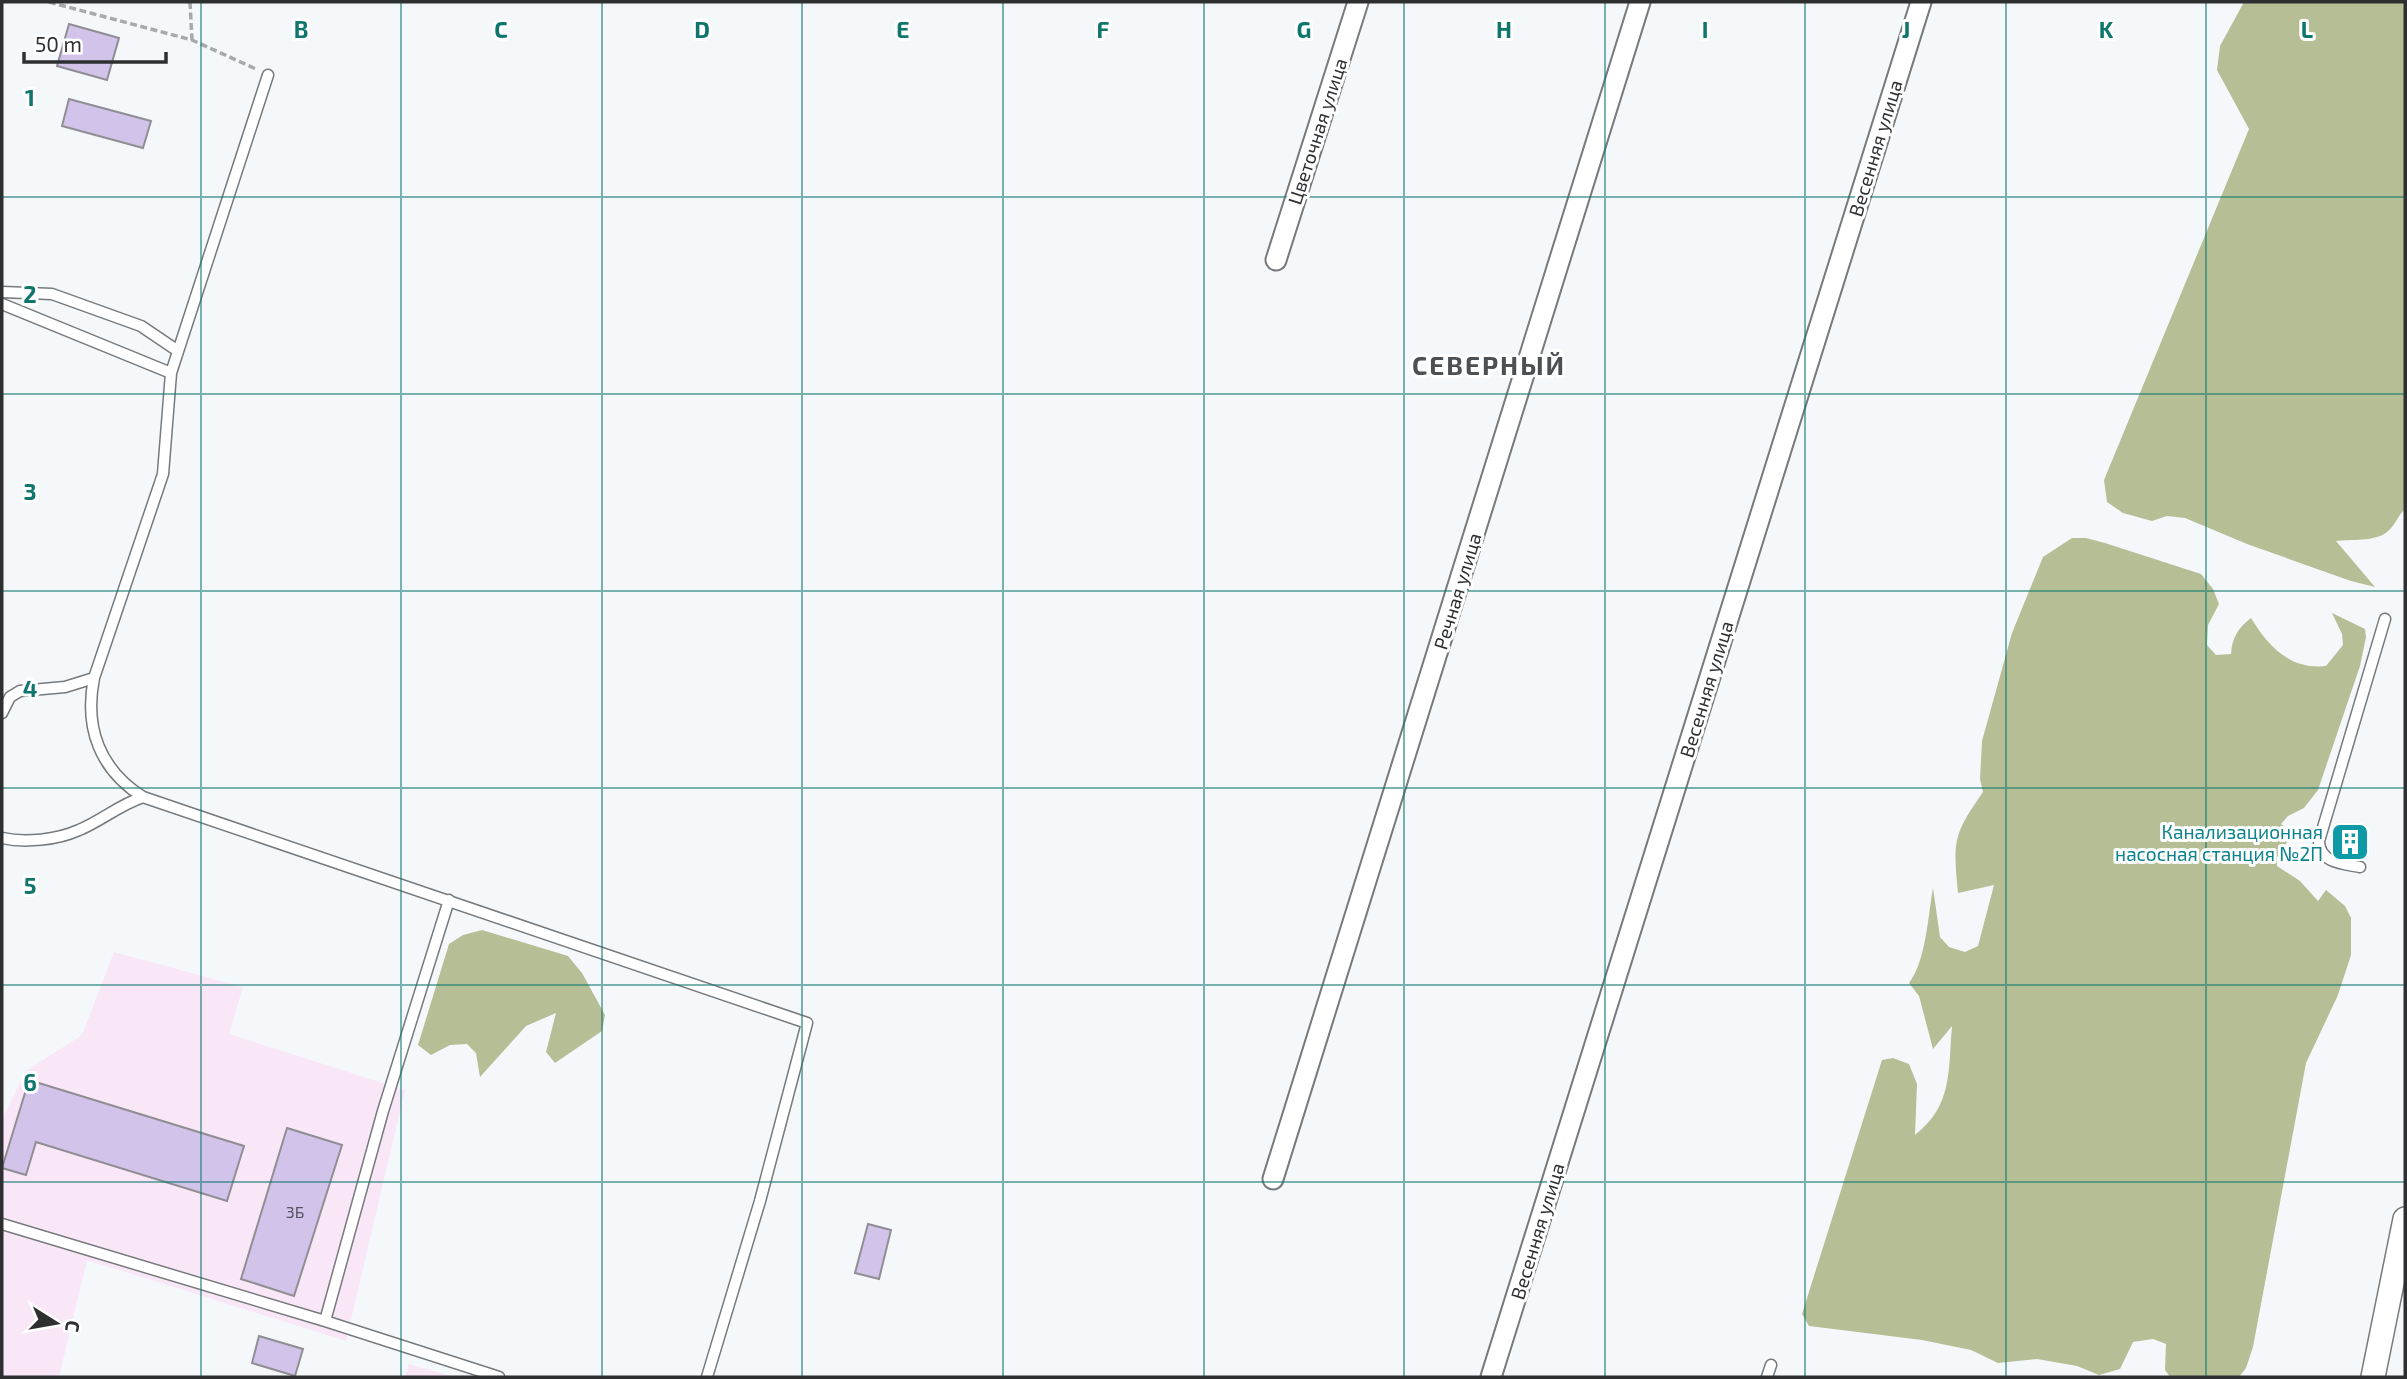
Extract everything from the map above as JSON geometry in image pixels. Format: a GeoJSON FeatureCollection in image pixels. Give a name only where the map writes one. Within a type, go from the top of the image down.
{"type":"FeatureCollection","features":[{"type":"Feature","properties":{"kind":"street","name":"Цветочная улица"},"geometry":{"type":"LineString","coordinates":[[1276,260],[1358,2]]}},
{"type":"Feature","properties":{"kind":"street","name":"Речная улица"},"geometry":{"type":"LineString","coordinates":[[1273,1179],[1640,2]]}},
{"type":"Feature","properties":{"kind":"street","name":"Весенняя улица"},"geometry":{"type":"LineString","coordinates":[[1491,1377],[1921,2]]}},
{"type":"Feature","properties":{"kind":"street"},"geometry":{"type":"LineString","coordinates":[[2374,1377],[2405,1219]]}},
{"type":"Feature","properties":{"kind":"lane"},"geometry":{"type":"LineString","coordinates":[[268,75],[171,373],[163,474],[94,678],[91,708],[98,744],[115,776],[143,797],[807,1023],[760,1201],[707,1377]]}},
{"type":"Feature","properties":{"kind":"lane"},"geometry":{"type":"LineString","coordinates":[[2,292],[52,294],[141,326],[178,351]]}},
{"type":"Feature","properties":{"kind":"lane"},"geometry":{"type":"LineString","coordinates":[[2,304],[171,373]]}},
{"type":"Feature","properties":{"kind":"lane"},"geometry":{"type":"LineString","coordinates":[[2360,867],[2331,861],[2323,855],[2319,841],[2385,618]]}},
{"type":"Feature","properties":{"kind":"lane"},"geometry":{"type":"LineString","coordinates":[[2,713],[10,697],[20,691],[65,687],[94,678]]}},
{"type":"Feature","properties":{"kind":"lane"},"geometry":{"type":"LineString","coordinates":[[2,838],[34,840],[76,832],[127,802],[143,797]]}},
{"type":"Feature","properties":{"kind":"lane"},"geometry":{"type":"LineString","coordinates":[[325,1321],[383,1111],[449,900]]}},
{"type":"Feature","properties":{"kind":"lane"},"geometry":{"type":"LineString","coordinates":[[2,1224],[325,1321],[499,1377]]}},
{"type":"Feature","properties":{"kind":"lane"},"geometry":{"type":"LineString","coordinates":[[1767,1377],[1771,1365]]}},
{"type":"Feature","properties":{"kind":"path"},"geometry":{"type":"LineString","coordinates":[[49,2],[192,40],[268,75]]}},
{"type":"Feature","properties":{"kind":"path"},"geometry":{"type":"LineString","coordinates":[[190,2],[192,40]]}},
{"type":"Feature","properties":{"kind":"shaded area"},"geometry":{"type":"Polygon","coordinates":[[[114,952],[243,987],[229,1034],[405,1090],[346,1341],[87,1260],[59,1377],[2,1377],[2,1119],[26,1071],[82,1035],[114,952]]]}},
{"type":"Feature","properties":{"kind":"shaded area"},"geometry":{"type":"Polygon","coordinates":[[[409,1364],[454,1377],[405,1377],[409,1364]]]}},
{"type":"Feature","properties":{"kind":"green space"},"geometry":{"type":"Polygon","coordinates":[[[2244,2],[2405,2],[2405,509],[2390,530],[2382,535],[2370,539],[2336,541],[2375,587],[2247,544],[2185,518],[2167,516],[2152,521],[2123,513],[2107,502],[2104,480],[2249,129],[2217,70],[2220,46],[2244,2]]]}},
{"type":"Feature","properties":{"kind":"green space"},"geometry":{"type":"Polygon","coordinates":[[[2072,538],[2105,543],[2201,574],[2213,589],[2219,604],[2208,625],[2207,645],[2216,655],[2231,654],[2236,634],[2251,618],[2281,654],[2301,664],[2313,666],[2326,666],[2343,645],[2342,634],[2332,613],[2365,629],[2360,666],[2318,790],[2304,808],[2288,816],[2281,824],[2293,833],[2277,857],[2277,866],[2300,881],[2318,901],[2326,890],[2345,906],[2351,918],[2351,955],[2338,995],[2306,1063],[2253,1347],[2246,1368],[2239,1377],[2170,1377],[2165,1370],[2166,1344],[2153,1339],[2133,1342],[2120,1369],[2099,1375],[2077,1366],[2037,1359],[1998,1363],[1971,1350],[1922,1340],[1809,1326],[1802,1314],[1882,1060],[1893,1058],[1909,1064],[1917,1084],[1915,1135],[1936,1112],[1942,1099],[1949,1072],[1952,1026],[1933,1049],[1919,996],[1909,983],[1923,951],[1933,888],[1940,937],[1949,947],[1965,952],[1978,946],[1994,885],[1958,893],[1957,839],[1983,792],[1980,779],[1982,741],[2012,633],[2043,557],[2072,538]]]}},
{"type":"Feature","properties":{"kind":"green space"},"geometry":{"type":"Polygon","coordinates":[[[482,930],[568,956],[582,973],[605,1015],[602,1031],[555,1063],[546,1052],[556,1013],[526,1026],[480,1077],[476,1053],[467,1044],[450,1045],[431,1055],[418,1045],[449,944],[463,935],[482,930]]]}},
{"type":"Feature","properties":{"kind":"building"},"geometry":{"type":"Polygon","coordinates":[[[69,24],[119,38],[107,80],[57,66],[69,24]]]}},
{"type":"Feature","properties":{"kind":"building"},"geometry":{"type":"Polygon","coordinates":[[[69,99],[151,121],[143,148],[62,126],[69,99]]]}},
{"type":"Feature","properties":{"kind":"building","name":"Канализационная насосная станция №2П"},"geometry":{"type":"Polygon","coordinates":[[[2338,827],[2366,832],[2362,857],[2333,852],[2338,827]]]}},
{"type":"Feature","properties":{"kind":"building"},"geometry":{"type":"Polygon","coordinates":[[[29,1080],[244,1146],[227,1201],[36,1142],[26,1175],[2,1168],[29,1080]]]}},
{"type":"Feature","properties":{"kind":"building"},"geometry":{"type":"Polygon","coordinates":[[[287,1128],[342,1145],[294,1296],[241,1279],[287,1128]]]}},
{"type":"Feature","properties":{"kind":"building"},"geometry":{"type":"Polygon","coordinates":[[[868,1224],[891,1230],[879,1279],[855,1273],[868,1224]]]}},
{"type":"Feature","properties":{"kind":"building"},"geometry":{"type":"Polygon","coordinates":[[[259,1336],[303,1349],[295,1376],[252,1363],[259,1336]]]}},
{"type":"Feature","properties":{"kind":"place","name":"Канализационная насосная станция №2П"},"geometry":{"type":"Point","coordinates":[2350,842]}},
{"type":"Feature","properties":{"kind":"district","name":"СЕВЕРНЫЙ"},"geometry":{"type":"Point","coordinates":[1489,364]}}]}
